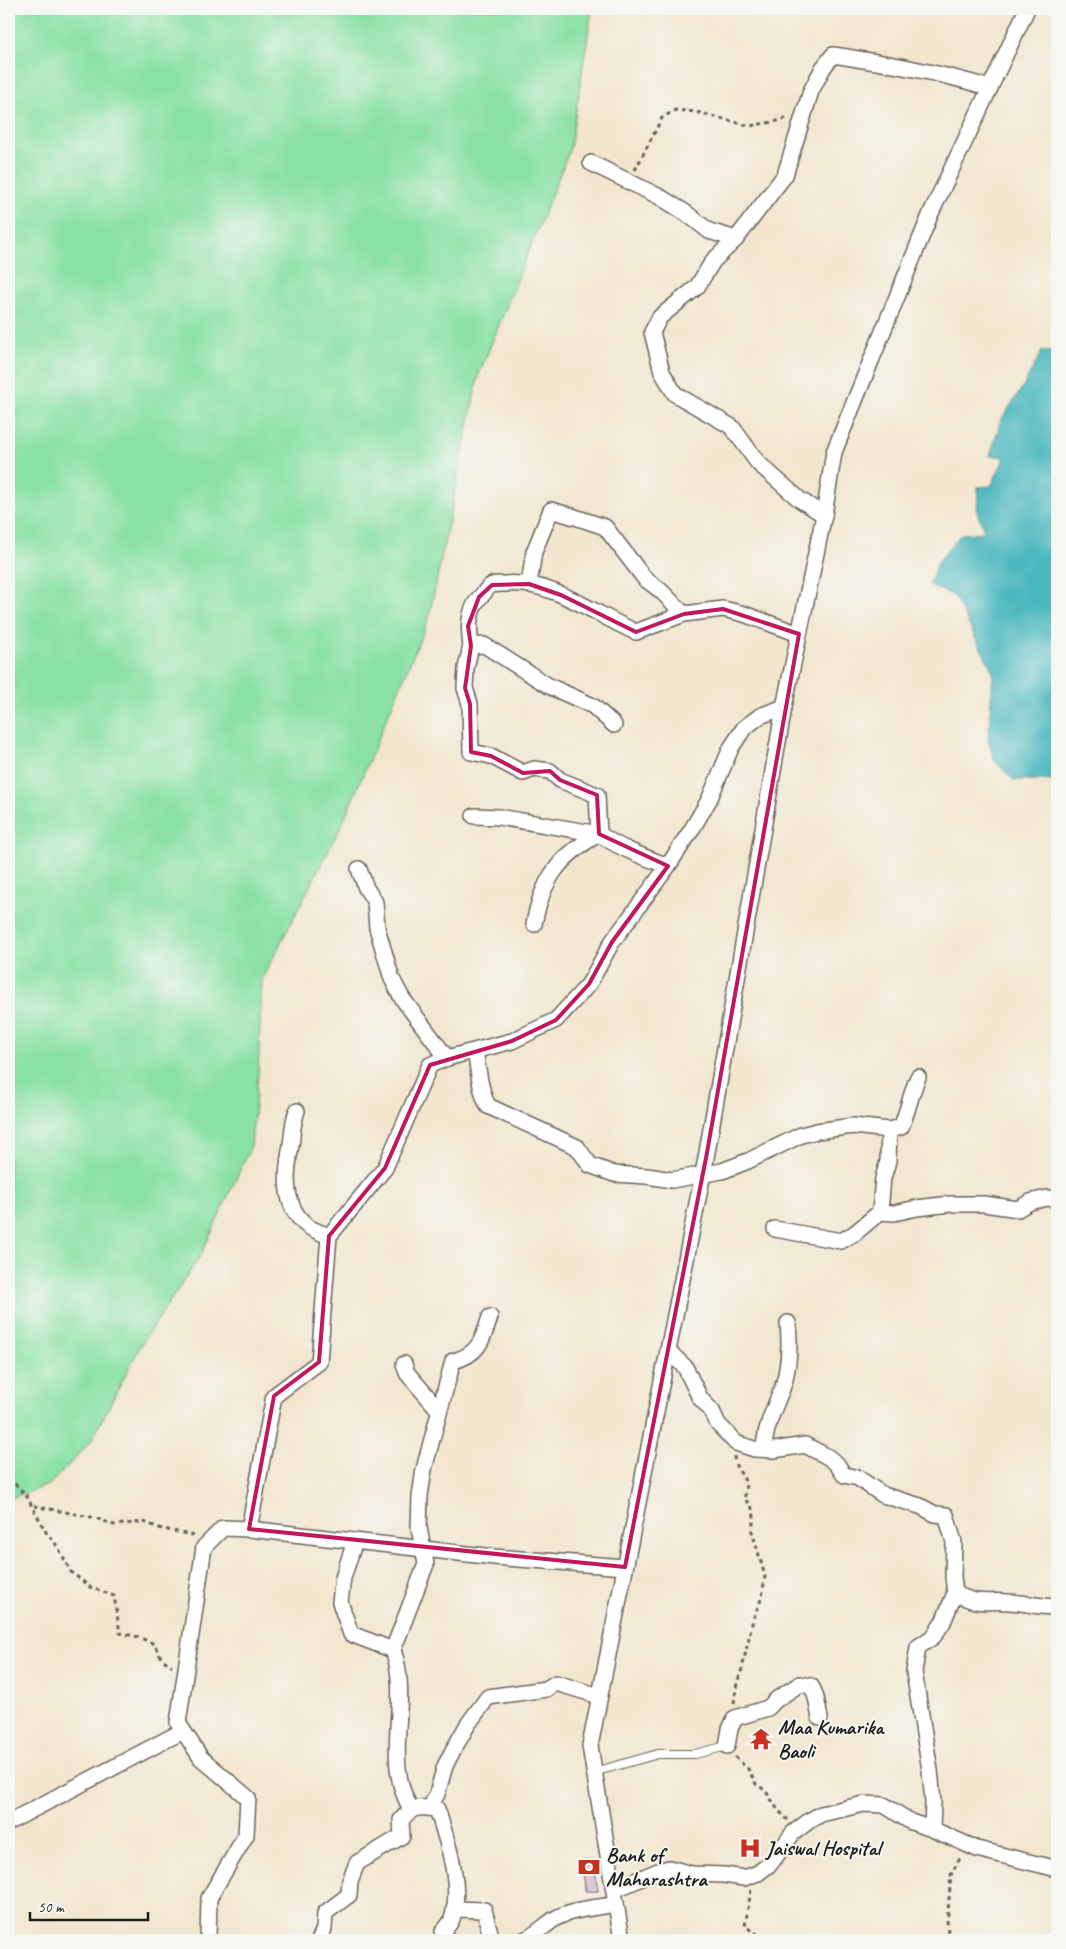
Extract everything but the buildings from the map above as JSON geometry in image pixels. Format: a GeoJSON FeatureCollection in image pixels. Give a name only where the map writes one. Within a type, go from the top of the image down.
{"type":"FeatureCollection","features":[{"type":"Feature","properties":{"kind":"street"},"geometry":{"type":"LineString","coordinates":[[622,1940],[590,1746],[703,1175],[784,707],[794,667],[824,515],[834,452],[931,213],[1027,9]]}},
{"type":"Feature","properties":{"kind":"street"},"geometry":{"type":"LineString","coordinates":[[824,515],[798,499],[758,463],[732,427],[675,394],[662,372],[652,332],[660,317],[697,287],[713,261],[736,239],[785,175],[811,91],[823,68],[833,55],[918,70],[990,88]]}},
{"type":"Feature","properties":{"kind":"street"},"geometry":{"type":"LineString","coordinates":[[591,163],[686,213],[710,231],[736,239]]}},
{"type":"Feature","properties":{"kind":"street"},"geometry":{"type":"LineString","coordinates":[[529,584],[534,552],[551,510],[605,527],[645,579],[660,590],[684,614]]}},
{"type":"Feature","properties":{"kind":"street"},"geometry":{"type":"LineString","coordinates":[[599,834],[597,795],[560,780],[550,770],[534,769],[523,772],[491,756],[471,752],[470,704],[464,688],[471,646],[468,626],[471,612],[479,597],[492,585],[529,584],[561,595],[636,632],[684,614],[723,610],[744,614],[799,634]]}},
{"type":"Feature","properties":{"kind":"street"},"geometry":{"type":"LineString","coordinates":[[471,646],[484,645],[549,686],[593,706],[614,726]]}},
{"type":"Feature","properties":{"kind":"street"},"geometry":{"type":"LineString","coordinates":[[249,1529],[274,1396],[320,1362],[329,1236],[385,1168],[430,1065],[446,1058],[512,1041],[556,1020],[589,984],[612,942],[668,866],[709,800],[731,748],[744,728],[760,716],[784,707]]}},
{"type":"Feature","properties":{"kind":"street"},"geometry":{"type":"LineString","coordinates":[[474,816],[499,817],[599,834],[637,855],[668,866]]}},
{"type":"Feature","properties":{"kind":"street"},"geometry":{"type":"LineString","coordinates":[[534,924],[540,896],[545,883],[554,870],[580,844],[599,834]]}},
{"type":"Feature","properties":{"kind":"street"},"geometry":{"type":"LineString","coordinates":[[359,869],[366,888],[375,902],[377,928],[392,979],[402,998],[446,1058]]}},
{"type":"Feature","properties":{"kind":"street"},"geometry":{"type":"LineString","coordinates":[[475,1052],[480,1071],[481,1093],[488,1106],[577,1147],[590,1165],[614,1174],[672,1180],[722,1171],[748,1161],[801,1135],[817,1131],[853,1126],[889,1130],[901,1128],[918,1077]]}},
{"type":"Feature","properties":{"kind":"street"},"geometry":{"type":"LineString","coordinates":[[297,1111],[292,1123],[291,1143],[286,1166],[288,1188],[293,1208],[306,1225],[329,1236]]}},
{"type":"Feature","properties":{"kind":"street"},"geometry":{"type":"LineString","coordinates":[[880,1212],[883,1178],[888,1161],[889,1130]]}},
{"type":"Feature","properties":{"kind":"street"},"geometry":{"type":"LineString","coordinates":[[776,1229],[841,1241],[855,1233],[880,1212],[894,1213],[950,1204],[984,1204],[1018,1209],[1030,1202],[1047,1198],[1057,1199]]}},
{"type":"Feature","properties":{"kind":"street"},"geometry":{"type":"LineString","coordinates":[[411,1809],[405,1799],[396,1768],[401,1691],[397,1674],[397,1662],[393,1650],[426,1564],[419,1528],[420,1496],[424,1469],[453,1361],[465,1358],[482,1341],[490,1317]]}},
{"type":"Feature","properties":{"kind":"street"},"geometry":{"type":"LineString","coordinates":[[764,1448],[765,1435],[787,1371],[790,1340],[788,1323]]}},
{"type":"Feature","properties":{"kind":"street"},"geometry":{"type":"LineString","coordinates":[[668,1351],[686,1367],[700,1398],[712,1411],[718,1424],[736,1443],[754,1449],[774,1450],[805,1445],[828,1457],[837,1464],[844,1474],[858,1478],[883,1495],[920,1506],[936,1514],[946,1515],[954,1542],[952,1577],[956,1593],[943,1622],[934,1636],[918,1647],[914,1672],[930,1770],[933,1802],[932,1829]]}},
{"type":"Feature","properties":{"kind":"street"},"geometry":{"type":"LineString","coordinates":[[404,1364],[407,1372],[439,1410]]}},
{"type":"Feature","properties":{"kind":"street"},"geometry":{"type":"LineString","coordinates":[[208,1940],[209,1898],[246,1835],[248,1798],[201,1758],[178,1723],[204,1547],[223,1528],[249,1529],[494,1556],[625,1567]]}},
{"type":"Feature","properties":{"kind":"street"},"geometry":{"type":"LineString","coordinates":[[355,1541],[342,1578],[340,1602],[351,1634],[393,1650]]}},
{"type":"Feature","properties":{"kind":"street"},"geometry":{"type":"LineString","coordinates":[[956,1593],[967,1600],[1057,1607]]}},
{"type":"Feature","properties":{"kind":"street"},"geometry":{"type":"LineString","coordinates":[[430,1808],[451,1754],[468,1724],[488,1697],[546,1689],[556,1683],[599,1696]]}},
{"type":"Feature","properties":{"kind":"street"},"geometry":{"type":"LineString","coordinates":[[727,1746],[730,1729],[735,1718],[768,1708],[777,1699],[800,1684],[811,1686],[816,1694],[820,1718]]}},
{"type":"Feature","properties":{"kind":"street"},"geometry":{"type":"LineString","coordinates":[[9,1822],[183,1730]]}},
{"type":"Feature","properties":{"kind":"street"},"geometry":{"type":"LineString","coordinates":[[524,1940],[558,1917],[577,1909],[594,1909],[658,1871],[669,1868],[692,1874],[718,1874],[744,1878],[758,1874],[771,1863],[793,1833],[821,1814],[864,1804],[884,1805],[910,1822],[932,1829],[977,1849],[1057,1869]]}},
{"type":"Feature","properties":{"kind":"street"},"geometry":{"type":"LineString","coordinates":[[319,1940],[324,1929],[325,1913],[350,1894],[350,1881],[357,1863],[402,1836],[401,1820],[411,1809],[430,1808],[437,1809],[450,1852],[454,1886],[454,1909],[451,1921],[443,1932],[447,1940]]}},
{"type":"Feature","properties":{"kind":"street"},"geometry":{"type":"LineString","coordinates":[[454,1909],[484,1910],[492,1940]]}},
{"type":"Feature","properties":{"kind":"lane"},"geometry":{"type":"LineString","coordinates":[[594,1772],[658,1754],[695,1754],[727,1746]]}},
{"type":"Feature","properties":{"kind":"path"},"geometry":{"type":"LineString","coordinates":[[629,182],[662,118],[674,110],[696,112],[750,126],[783,120],[788,115]]}},
{"type":"Feature","properties":{"kind":"path"},"geometry":{"type":"LineString","coordinates":[[735,1718],[734,1695],[753,1619],[764,1587],[765,1576],[752,1531],[754,1516],[751,1505],[744,1499],[747,1488],[744,1476],[735,1466],[736,1443]]}},
{"type":"Feature","properties":{"kind":"path"},"geometry":{"type":"LineString","coordinates":[[9,1478],[26,1495],[71,1572],[90,1587],[114,1596],[120,1633],[138,1637],[154,1644],[162,1659],[185,1676]]}},
{"type":"Feature","properties":{"kind":"path"},"geometry":{"type":"LineString","coordinates":[[33,1506],[96,1518],[114,1524],[144,1522],[159,1528],[194,1535],[210,1541]]}},
{"type":"Feature","properties":{"kind":"path"},"geometry":{"type":"LineString","coordinates":[[727,1746],[748,1769],[756,1784],[765,1790],[778,1810],[789,1821],[793,1833]]}},
{"type":"Feature","properties":{"kind":"path"},"geometry":{"type":"LineString","coordinates":[[949,1940],[947,1923],[951,1875],[966,1844]]}},
{"type":"Feature","properties":{"kind":"path"},"geometry":{"type":"LineString","coordinates":[[744,1878],[751,1888],[745,1926],[757,1934],[757,1940]]}},
{"type":"Feature","properties":{"kind":"highlighted area"},"geometry":{"type":"Polygon","coordinates":[[[529,584],[561,595],[636,632],[684,614],[723,609],[799,634],[706,1158],[625,1567],[249,1529],[274,1396],[319,1362],[329,1236],[385,1168],[430,1065],[512,1041],[556,1020],[589,984],[612,942],[668,866],[599,834],[597,795],[560,780],[550,771],[523,773],[491,756],[471,752],[470,704],[465,688],[471,646],[468,626],[479,597],[492,585],[529,584]]]}},
{"type":"Feature","properties":{"kind":"green space"},"geometry":{"type":"Polygon","coordinates":[[[9,9],[592,9],[570,149],[478,377],[429,618],[343,822],[262,979],[258,1075],[251,1146],[201,1255],[142,1343],[90,1443],[50,1484],[9,1499],[9,9]]]}},
{"type":"Feature","properties":{"kind":"water"},"geometry":{"type":"Polygon","coordinates":[[[1042,351],[1057,351],[1057,780],[1013,780],[994,760],[988,739],[993,672],[954,596],[929,584],[938,562],[961,534],[985,532],[977,512],[978,487],[991,486],[1005,457],[990,456],[1001,420],[1024,385],[1042,351]]]}},
{"type":"Feature","properties":{"kind":"place","name":"Maa Kumarika Baoli"},"geometry":{"type":"Point","coordinates":[761,1739]}},
{"type":"Feature","properties":{"kind":"place","name":"Jaiswal Hospital"},"geometry":{"type":"Point","coordinates":[750,1848]}},
{"type":"Feature","properties":{"kind":"place","name":"Bank of Maharashtra"},"geometry":{"type":"Point","coordinates":[589,1867]}}]}
